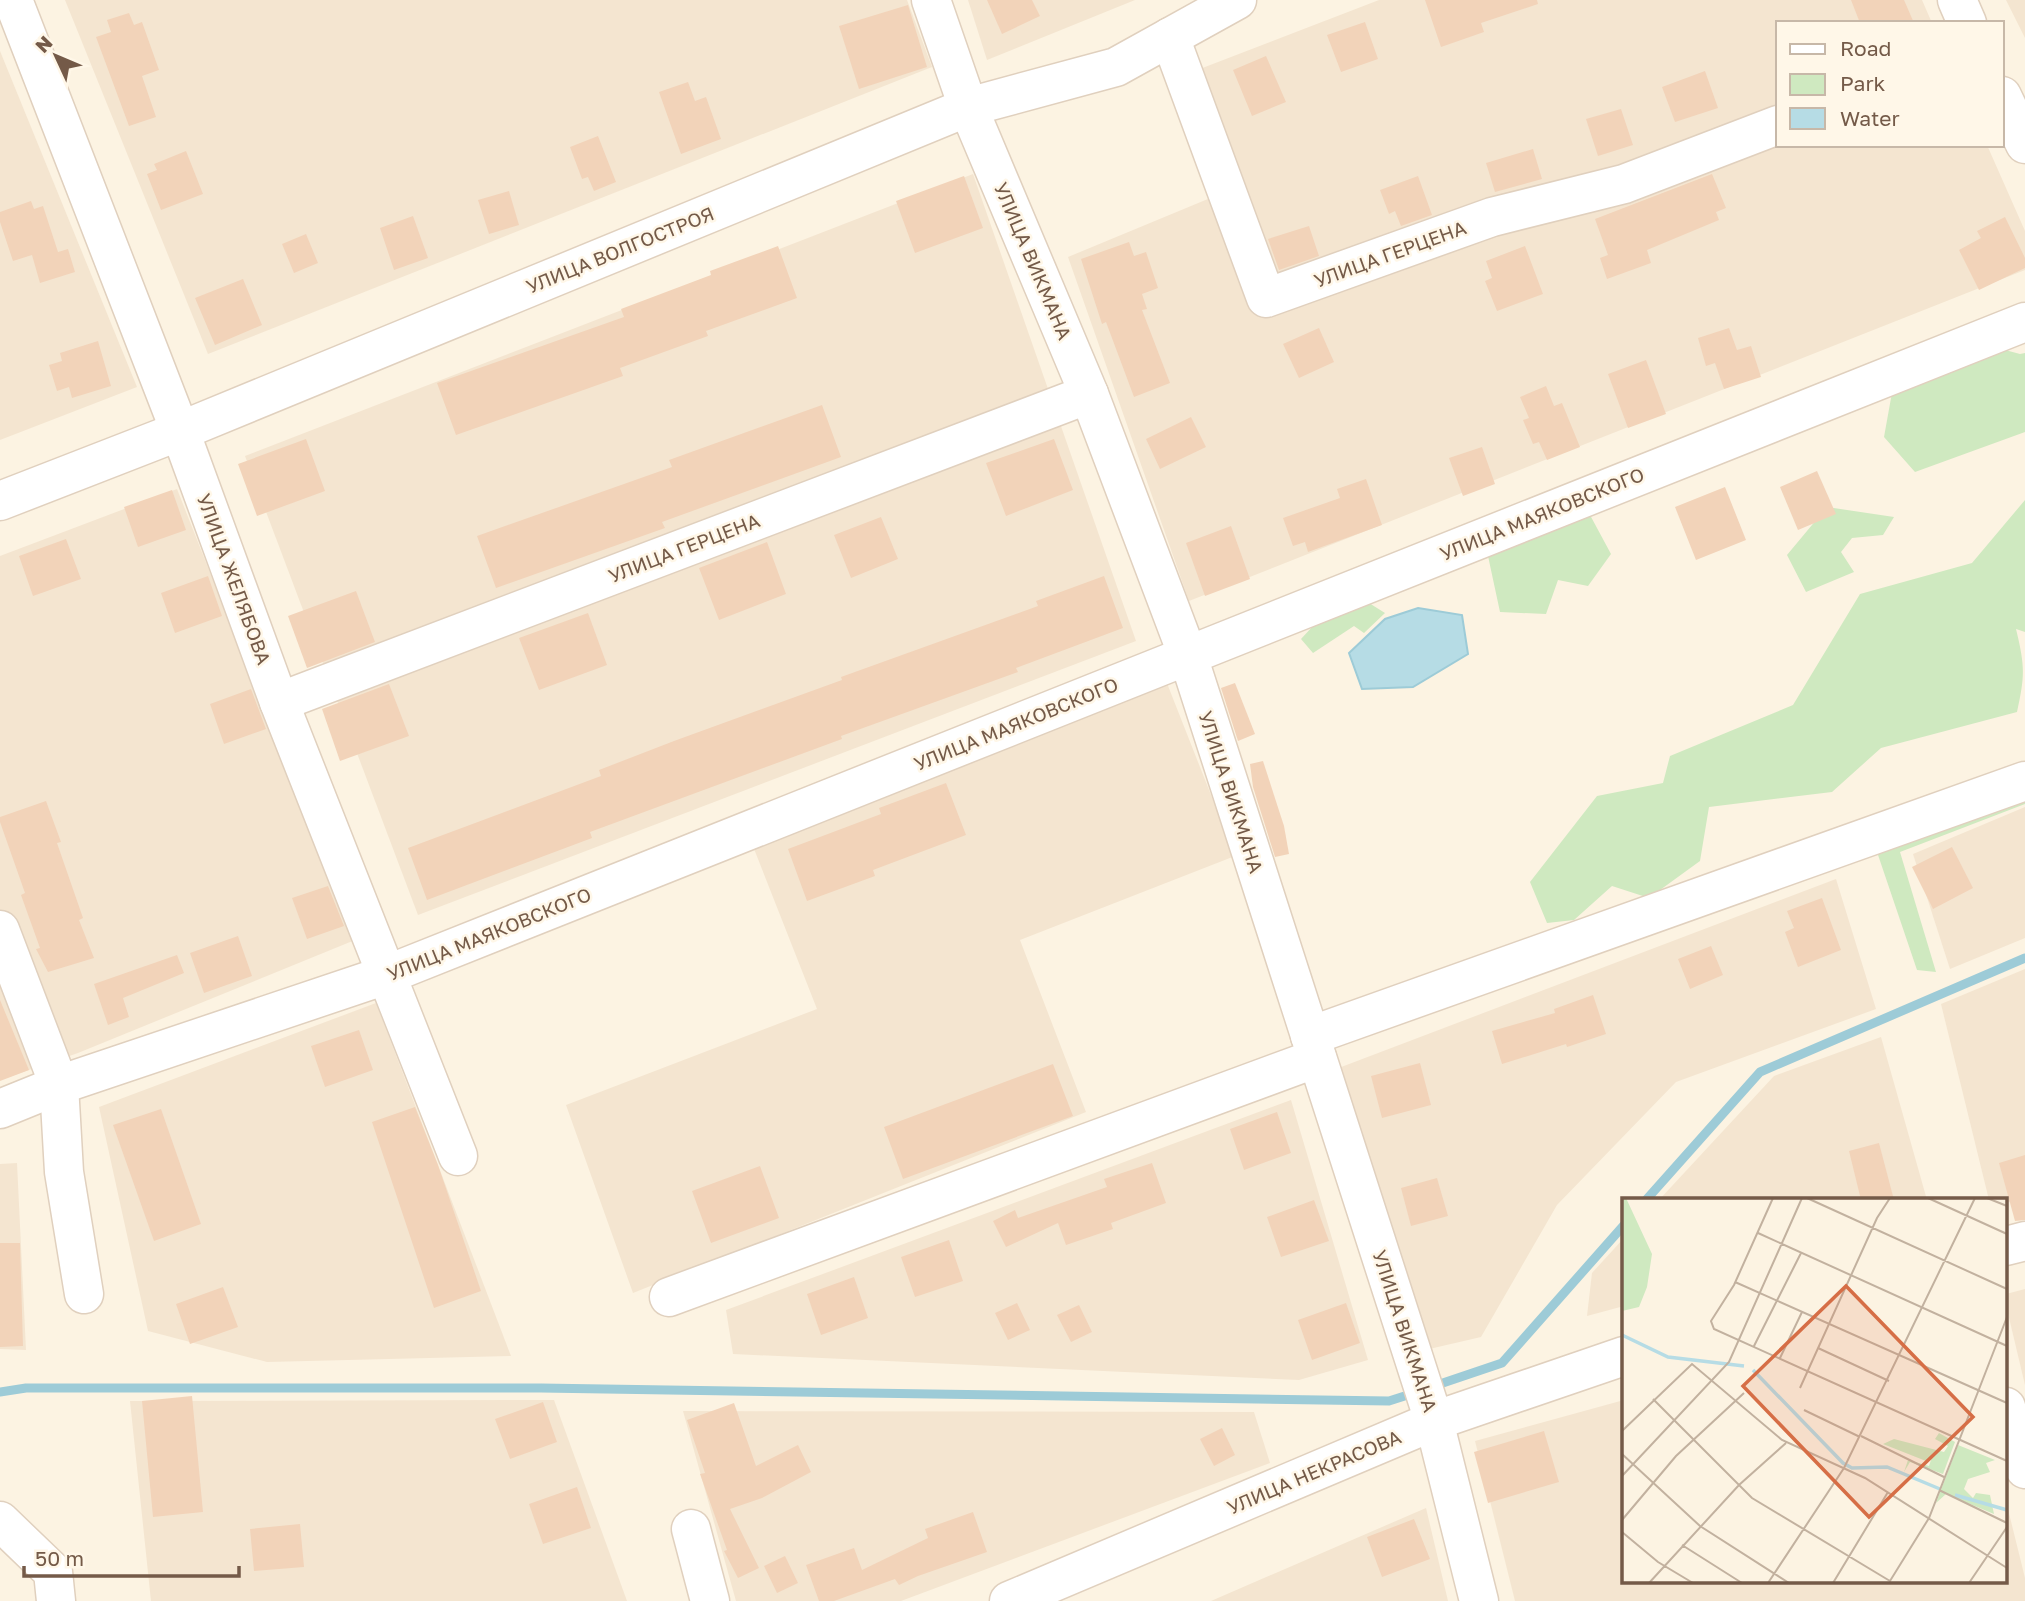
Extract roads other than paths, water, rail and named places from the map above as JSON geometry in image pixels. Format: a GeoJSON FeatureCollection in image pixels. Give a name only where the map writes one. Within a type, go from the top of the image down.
{"type":"FeatureCollection","features":[{"type":"Feature","properties":{"kind":"street","name":"УЛИЦА ЖЕЛЯБОВА"},"geometry":{"type":"LineString","coordinates":[[13,0],[180,431],[279,702],[458,1156]]}},
{"type":"Feature","properties":{"kind":"street","name":"УЛИЦА ВИКМАНА"},"geometry":{"type":"LineString","coordinates":[[931,0],[968,107],[1089,394],[1188,656],[1434,1421],[1479,1601]]}},
{"type":"Feature","properties":{"kind":"street","name":"УЛИЦА ВОЛГОСТРОЯ"},"geometry":{"type":"LineString","coordinates":[[0,501],[180,431],[968,107],[1116,67],[1237,0]]}},
{"type":"Feature","properties":{"kind":"street"},"geometry":{"type":"LineString","coordinates":[[1957,0],[1966,21]]}},
{"type":"Feature","properties":{"kind":"street","name":"УЛИЦА ГЕРЦЕНА"},"geometry":{"type":"LineString","coordinates":[[1170,37],[1266,298],[1492,217],[1624,184],[1776,126]]}},
{"type":"Feature","properties":{"kind":"street"},"geometry":{"type":"LineString","coordinates":[[2004,100],[2025,144]]}},
{"type":"Feature","properties":{"kind":"street","name":"УЛИЦА МАЯКОВСКОГО"},"geometry":{"type":"LineString","coordinates":[[0,1109],[58,1085],[386,975],[2025,322]]}},
{"type":"Feature","properties":{"kind":"street","name":"УЛИЦА ГЕРЦЕНА"},"geometry":{"type":"LineString","coordinates":[[279,702],[1089,394]]}},
{"type":"Feature","properties":{"kind":"street"},"geometry":{"type":"LineString","coordinates":[[669,1297],[1314,1047],[2025,781]]}},
{"type":"Feature","properties":{"kind":"street"},"geometry":{"type":"LineString","coordinates":[[0,930],[58,1085],[64,1172],[84,1294]]}},
{"type":"Feature","properties":{"kind":"street"},"geometry":{"type":"LineString","coordinates":[[2008,1245],[2025,1241]]}},
{"type":"Feature","properties":{"kind":"street","name":"УЛИЦА НЕКРАСОВА"},"geometry":{"type":"LineString","coordinates":[[1009,1601],[1434,1421],[1622,1357]]}},
{"type":"Feature","properties":{"kind":"street"},"geometry":{"type":"LineString","coordinates":[[2008,1414],[2025,1469]]}},
{"type":"Feature","properties":{"kind":"street"},"geometry":{"type":"LineString","coordinates":[[0,1521],[53,1572],[56,1601]]}},
{"type":"Feature","properties":{"kind":"street"},"geometry":{"type":"LineString","coordinates":[[691,1529],[710,1601]]}},
{"type":"Feature","properties":{"kind":"water"},"geometry":{"type":"Polygon","coordinates":[[[1418,608],[1462,615],[1468,654],[1413,687],[1362,689],[1349,653],[1385,619],[1418,608]]]}},
{"type":"Feature","properties":{"kind":"waterway"},"geometry":{"type":"LineString","coordinates":[[1648,1198],[1760,1072],[2025,958]]}},
{"type":"Feature","properties":{"kind":"waterway"},"geometry":{"type":"LineString","coordinates":[[1431,1387],[1502,1363],[1622,1227]]}},
{"type":"Feature","properties":{"kind":"waterway"},"geometry":{"type":"LineString","coordinates":[[0,1392],[26,1388],[541,1388],[1389,1401],[1414,1393]]}}]}
